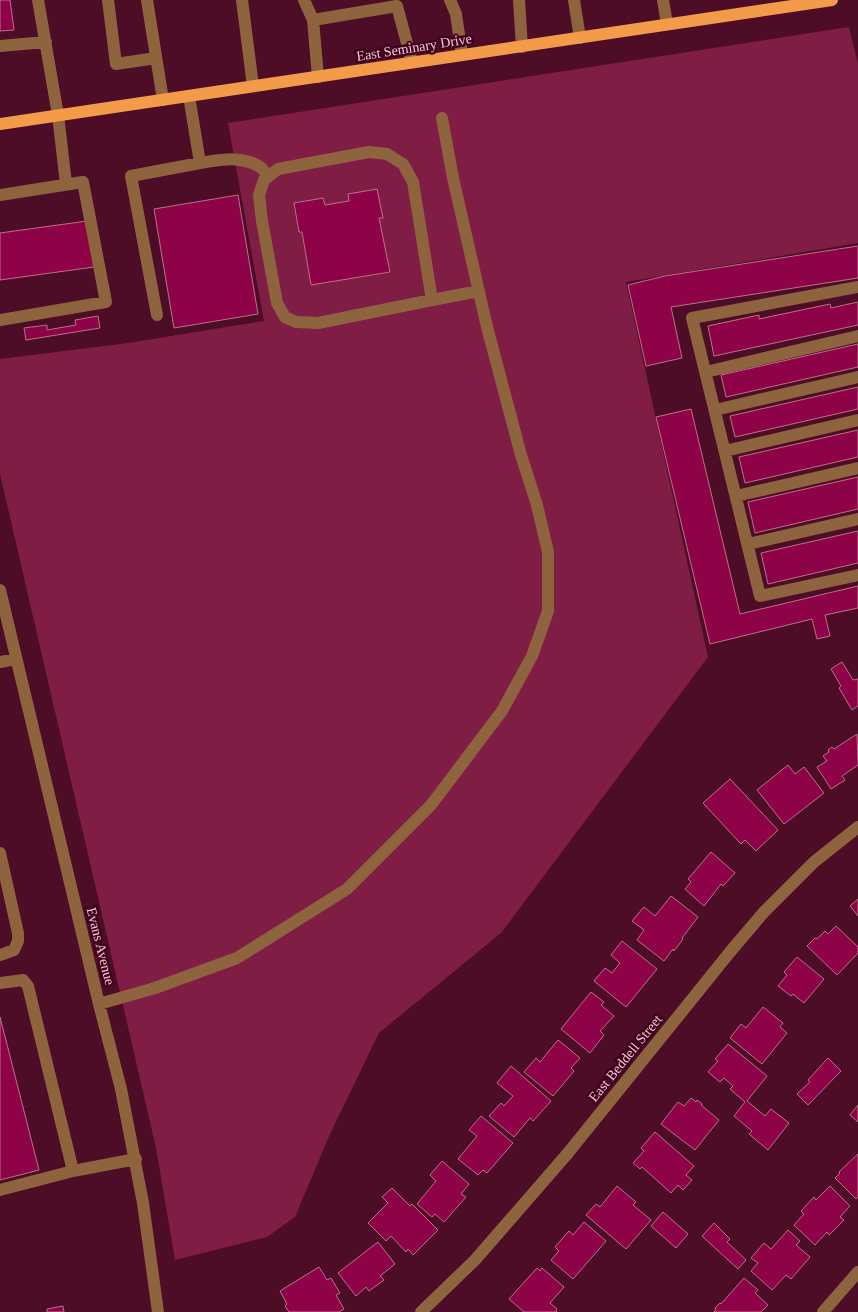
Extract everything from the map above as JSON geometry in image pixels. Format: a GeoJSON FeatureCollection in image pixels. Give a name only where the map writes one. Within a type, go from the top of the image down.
{"type":"FeatureCollection","features":[{"type":"Feature","properties":{"kind":"main road","name":"East Seminary Drive"},"geometry":{"type":"LineString","coordinates":[[0,124],[832,0]]}},
{"type":"Feature","properties":{"kind":"street"},"geometry":{"type":"LineString","coordinates":[[38,0],[58,115],[66,184]]}},
{"type":"Feature","properties":{"kind":"street"},"geometry":{"type":"LineString","coordinates":[[108,0],[116,64],[156,58]]}},
{"type":"Feature","properties":{"kind":"street"},"geometry":{"type":"LineString","coordinates":[[147,0],[163,100]]}},
{"type":"Feature","properties":{"kind":"street"},"geometry":{"type":"LineString","coordinates":[[242,0],[254,86]]}},
{"type":"Feature","properties":{"kind":"street"},"geometry":{"type":"LineString","coordinates":[[304,0],[312,20],[318,77]]}},
{"type":"Feature","properties":{"kind":"street"},"geometry":{"type":"LineString","coordinates":[[450,0],[456,14],[462,55]]}},
{"type":"Feature","properties":{"kind":"street"},"geometry":{"type":"LineString","coordinates":[[519,0],[522,47]]}},
{"type":"Feature","properties":{"kind":"street"},"geometry":{"type":"LineString","coordinates":[[574,0],[580,38]]}},
{"type":"Feature","properties":{"kind":"street"},"geometry":{"type":"LineString","coordinates":[[663,0],[667,24]]}},
{"type":"Feature","properties":{"kind":"street"},"geometry":{"type":"LineString","coordinates":[[312,20],[397,3],[412,62]]}},
{"type":"Feature","properties":{"kind":"street"},"geometry":{"type":"LineString","coordinates":[[0,46],[46,42]]}},
{"type":"Feature","properties":{"kind":"street"},"geometry":{"type":"LineString","coordinates":[[189,96],[200,163]]}},
{"type":"Feature","properties":{"kind":"street"},"geometry":{"type":"LineString","coordinates":[[99,1004],[155,988],[236,958],[347,889],[431,805],[502,711],[532,656],[548,610],[548,552],[479,291],[453,178],[442,118]]}},
{"type":"Feature","properties":{"kind":"street"},"geometry":{"type":"LineString","coordinates":[[432,300],[413,182],[403,164],[387,154],[369,152],[278,169],[264,180],[259,195],[262,221],[277,303],[285,317],[296,322],[318,323],[479,291]]}},
{"type":"Feature","properties":{"kind":"street"},"geometry":{"type":"LineString","coordinates":[[157,315],[131,176],[229,159],[244,161],[261,167],[268,176]]}},
{"type":"Feature","properties":{"kind":"street"},"geometry":{"type":"LineString","coordinates":[[0,194],[83,182],[106,302],[0,320]]}},
{"type":"Feature","properties":{"kind":"street"},"geometry":{"type":"LineString","coordinates":[[858,287],[692,318],[760,596],[858,575]]}},
{"type":"Feature","properties":{"kind":"street"},"geometry":{"type":"LineString","coordinates":[[706,372],[858,336]]}},
{"type":"Feature","properties":{"kind":"street"},"geometry":{"type":"LineString","coordinates":[[715,410],[858,377]]}},
{"type":"Feature","properties":{"kind":"street"},"geometry":{"type":"LineString","coordinates":[[725,451],[858,420]]}},
{"type":"Feature","properties":{"kind":"street"},"geometry":{"type":"LineString","coordinates":[[736,496],[858,468]]}},
{"type":"Feature","properties":{"kind":"street"},"geometry":{"type":"LineString","coordinates":[[748,544],[858,519]]}},
{"type":"Feature","properties":{"kind":"street","name":"Evans Avenue"},"geometry":{"type":"LineString","coordinates":[[0,590],[121,1089],[136,1159],[158,1312]]}},
{"type":"Feature","properties":{"kind":"street"},"geometry":{"type":"LineString","coordinates":[[0,662],[16,658]]}},
{"type":"Feature","properties":{"kind":"street","name":"East Beddell Street"},"geometry":{"type":"LineString","coordinates":[[421,1312],[475,1260],[568,1153],[764,912],[814,862],[858,827]]}},
{"type":"Feature","properties":{"kind":"street"},"geometry":{"type":"LineString","coordinates":[[0,853],[18,933],[18,941],[14,950],[0,955]]}},
{"type":"Feature","properties":{"kind":"street"},"geometry":{"type":"LineString","coordinates":[[0,983],[23,980],[28,986],[73,1171]]}},
{"type":"Feature","properties":{"kind":"street"},"geometry":{"type":"LineString","coordinates":[[0,1190],[73,1171],[136,1159]]}},
{"type":"Feature","properties":{"kind":"street"},"geometry":{"type":"LineString","coordinates":[[823,1312],[858,1272]]}},
{"type":"Feature","properties":{"kind":"shaded area"},"geometry":{"type":"Polygon","coordinates":[[[849,27],[858,64],[858,243],[626,282],[708,657],[501,933],[379,1033],[330,1134],[295,1217],[267,1237],[175,1260],[156,1148],[0,474],[0,359],[128,343],[264,321],[228,123],[849,27]]]}},
{"type":"Feature","properties":{"kind":"building"},"geometry":{"type":"Polygon","coordinates":[[[0,0],[10,0],[14,30],[0,31],[0,0]]]}},
{"type":"Feature","properties":{"kind":"building"},"geometry":{"type":"Polygon","coordinates":[[[377,189],[383,218],[379,218],[390,272],[311,285],[302,232],[299,232],[294,203],[323,198],[325,205],[349,201],[348,194],[377,189]]]}},
{"type":"Feature","properties":{"kind":"building"},"geometry":{"type":"Polygon","coordinates":[[[238,195],[258,314],[174,328],[154,209],[238,195]]]}},
{"type":"Feature","properties":{"kind":"building"},"geometry":{"type":"Polygon","coordinates":[[[87,221],[94,267],[0,280],[0,233],[87,221]]]}},
{"type":"Feature","properties":{"kind":"building"},"geometry":{"type":"Polygon","coordinates":[[[858,246],[858,278],[671,307],[682,358],[646,366],[628,285],[665,276],[858,246]]]}},
{"type":"Feature","properties":{"kind":"building"},"geometry":{"type":"Polygon","coordinates":[[[858,302],[858,325],[714,356],[708,326],[759,315],[759,319],[830,304],[831,308],[858,302]]]}},
{"type":"Feature","properties":{"kind":"building"},"geometry":{"type":"Polygon","coordinates":[[[98,316],[100,328],[26,340],[24,328],[47,325],[47,330],[76,325],[75,320],[98,316]]]}},
{"type":"Feature","properties":{"kind":"building"},"geometry":{"type":"Polygon","coordinates":[[[858,344],[858,367],[726,397],[721,375],[858,344]]]}},
{"type":"Feature","properties":{"kind":"building"},"geometry":{"type":"Polygon","coordinates":[[[858,387],[858,409],[735,437],[730,416],[858,387]]]}},
{"type":"Feature","properties":{"kind":"building"},"geometry":{"type":"Polygon","coordinates":[[[691,409],[740,614],[858,586],[858,608],[825,615],[830,636],[817,639],[812,619],[710,644],[656,417],[691,409]]]}},
{"type":"Feature","properties":{"kind":"building"},"geometry":{"type":"Polygon","coordinates":[[[858,430],[858,457],[745,483],[739,457],[858,430]]]}},
{"type":"Feature","properties":{"kind":"building"},"geometry":{"type":"Polygon","coordinates":[[[858,477],[858,509],[755,533],[748,502],[858,477]]]}},
{"type":"Feature","properties":{"kind":"building"},"geometry":{"type":"Polygon","coordinates":[[[858,531],[858,563],[768,584],[761,553],[858,531]]]}},
{"type":"Feature","properties":{"kind":"building"},"geometry":{"type":"Polygon","coordinates":[[[842,662],[853,680],[858,679],[858,706],[852,710],[839,688],[841,686],[831,669],[842,662]]]}},
{"type":"Feature","properties":{"kind":"building"},"geometry":{"type":"Polygon","coordinates":[[[857,734],[858,765],[842,776],[845,780],[831,789],[817,767],[827,761],[823,756],[829,752],[828,750],[832,747],[834,749],[857,734]]]}},
{"type":"Feature","properties":{"kind":"building"},"geometry":{"type":"Polygon","coordinates":[[[788,765],[795,774],[804,767],[824,793],[784,824],[757,790],[788,765]]]}},
{"type":"Feature","properties":{"kind":"building"},"geometry":{"type":"Polygon","coordinates":[[[730,779],[778,830],[756,851],[745,840],[741,844],[703,803],[730,779]]]}},
{"type":"Feature","properties":{"kind":"building"},"geometry":{"type":"Polygon","coordinates":[[[711,852],[735,873],[723,886],[721,884],[704,906],[685,889],[691,882],[688,879],[711,852]]]}},
{"type":"Feature","properties":{"kind":"building"},"geometry":{"type":"Polygon","coordinates":[[[671,896],[698,917],[674,951],[673,949],[664,961],[637,940],[644,930],[632,921],[644,907],[655,916],[671,896]]]}},
{"type":"Feature","properties":{"kind":"building"},"geometry":{"type":"Polygon","coordinates":[[[858,899],[858,916],[850,906],[858,899]]]}},
{"type":"Feature","properties":{"kind":"building"},"geometry":{"type":"Polygon","coordinates":[[[836,926],[858,947],[858,953],[837,975],[807,946],[825,931],[828,934],[836,926]]]}},
{"type":"Feature","properties":{"kind":"building"},"geometry":{"type":"Polygon","coordinates":[[[622,941],[657,969],[626,1007],[594,981],[605,968],[612,973],[620,963],[611,955],[622,941]]]}},
{"type":"Feature","properties":{"kind":"building"},"geometry":{"type":"Polygon","coordinates":[[[797,957],[824,979],[804,1003],[793,994],[791,996],[778,986],[787,975],[784,972],[797,957]]]}},
{"type":"Feature","properties":{"kind":"building"},"geometry":{"type":"Polygon","coordinates":[[[591,992],[604,1002],[601,1005],[614,1016],[600,1031],[604,1035],[590,1053],[561,1029],[591,992]]]}},
{"type":"Feature","properties":{"kind":"building"},"geometry":{"type":"Polygon","coordinates":[[[763,1007],[783,1023],[780,1027],[787,1033],[762,1064],[730,1038],[741,1024],[746,1028],[763,1007]]]}},
{"type":"Feature","properties":{"kind":"building"},"geometry":{"type":"Polygon","coordinates":[[[0,1017],[39,1170],[0,1180],[0,1017]]]}},
{"type":"Feature","properties":{"kind":"building"},"geometry":{"type":"Polygon","coordinates":[[[558,1040],[580,1058],[571,1068],[574,1071],[553,1096],[524,1072],[536,1058],[540,1062],[558,1040]]]}},
{"type":"Feature","properties":{"kind":"building"},"geometry":{"type":"Polygon","coordinates":[[[728,1044],[767,1076],[747,1101],[765,1116],[771,1109],[789,1123],[768,1150],[749,1134],[752,1131],[734,1116],[745,1102],[730,1089],[733,1086],[724,1078],[720,1082],[708,1072],[718,1061],[715,1059],[728,1044]]]}},
{"type":"Feature","properties":{"kind":"building"},"geometry":{"type":"Polygon","coordinates":[[[828,1058],[841,1071],[808,1105],[797,1094],[810,1082],[808,1080],[828,1058]]]}},
{"type":"Feature","properties":{"kind":"building"},"geometry":{"type":"Polygon","coordinates":[[[511,1066],[551,1101],[533,1121],[530,1118],[514,1137],[489,1116],[501,1103],[504,1106],[513,1096],[497,1083],[511,1066]]]}},
{"type":"Feature","properties":{"kind":"building"},"geometry":{"type":"Polygon","coordinates":[[[691,1098],[696,1102],[697,1100],[719,1120],[695,1150],[661,1124],[678,1102],[684,1106],[691,1098]]]}},
{"type":"Feature","properties":{"kind":"building"},"geometry":{"type":"Polygon","coordinates":[[[858,1105],[858,1122],[850,1115],[858,1105]]]}},
{"type":"Feature","properties":{"kind":"building"},"geometry":{"type":"Polygon","coordinates":[[[481,1116],[513,1143],[487,1173],[483,1170],[478,1175],[458,1159],[477,1136],[469,1130],[481,1116]]]}},
{"type":"Feature","properties":{"kind":"building"},"geometry":{"type":"Polygon","coordinates":[[[655,1132],[694,1166],[686,1175],[692,1180],[683,1190],[678,1185],[671,1193],[642,1167],[640,1169],[633,1163],[644,1151],[641,1148],[655,1132]]]}},
{"type":"Feature","properties":{"kind":"building"},"geometry":{"type":"Polygon","coordinates":[[[858,1154],[858,1197],[856,1199],[835,1178],[858,1154]]]}},
{"type":"Feature","properties":{"kind":"building"},"geometry":{"type":"Polygon","coordinates":[[[442,1161],[469,1184],[461,1194],[466,1197],[444,1222],[435,1214],[432,1217],[417,1204],[436,1181],[430,1175],[442,1161]]]}},
{"type":"Feature","properties":{"kind":"building"},"geometry":{"type":"Polygon","coordinates":[[[617,1186],[636,1202],[633,1205],[651,1220],[626,1249],[586,1215],[596,1204],[600,1207],[617,1186]]]}},
{"type":"Feature","properties":{"kind":"building"},"geometry":{"type":"Polygon","coordinates":[[[830,1186],[850,1206],[840,1217],[844,1220],[829,1235],[827,1232],[815,1245],[794,1225],[804,1214],[801,1211],[814,1197],[816,1200],[830,1186]]]}},
{"type":"Feature","properties":{"kind":"building"},"geometry":{"type":"Polygon","coordinates":[[[392,1188],[410,1206],[412,1204],[438,1230],[413,1255],[408,1249],[406,1252],[391,1236],[386,1241],[368,1223],[388,1203],[382,1197],[392,1188]]]}},
{"type":"Feature","properties":{"kind":"building"},"geometry":{"type":"Polygon","coordinates":[[[663,1212],[688,1234],[676,1248],[651,1226],[663,1212]]]}},
{"type":"Feature","properties":{"kind":"building"},"geometry":{"type":"Polygon","coordinates":[[[584,1222],[606,1241],[573,1279],[551,1260],[559,1251],[555,1247],[569,1231],[573,1235],[584,1222]]]}},
{"type":"Feature","properties":{"kind":"building"},"geometry":{"type":"Polygon","coordinates":[[[714,1223],[730,1239],[727,1242],[746,1260],[738,1269],[702,1236],[714,1223]]]}},
{"type":"Feature","properties":{"kind":"building"},"geometry":{"type":"Polygon","coordinates":[[[788,1230],[800,1241],[796,1245],[810,1257],[791,1279],[786,1275],[772,1290],[751,1271],[758,1263],[751,1258],[764,1243],[771,1249],[788,1230]]]}},
{"type":"Feature","properties":{"kind":"building"},"geometry":{"type":"Polygon","coordinates":[[[378,1242],[395,1264],[380,1276],[384,1280],[369,1291],[366,1287],[356,1296],[338,1273],[378,1242]]]}},
{"type":"Feature","properties":{"kind":"building"},"geometry":{"type":"Polygon","coordinates":[[[319,1267],[327,1280],[331,1278],[340,1293],[336,1295],[344,1309],[339,1312],[289,1312],[280,1291],[319,1267]]]}},
{"type":"Feature","properties":{"kind":"building"},"geometry":{"type":"Polygon","coordinates":[[[537,1268],[540,1271],[542,1268],[564,1287],[550,1303],[557,1309],[557,1312],[524,1312],[509,1299],[537,1268]]]}},
{"type":"Feature","properties":{"kind":"building"},"geometry":{"type":"Polygon","coordinates":[[[744,1278],[758,1290],[755,1293],[768,1305],[761,1312],[714,1312],[715,1308],[721,1304],[744,1278]]]}},
{"type":"Feature","properties":{"kind":"building"},"geometry":{"type":"Polygon","coordinates":[[[63,1306],[64,1312],[47,1312],[47,1309],[63,1306]]]}}]}
